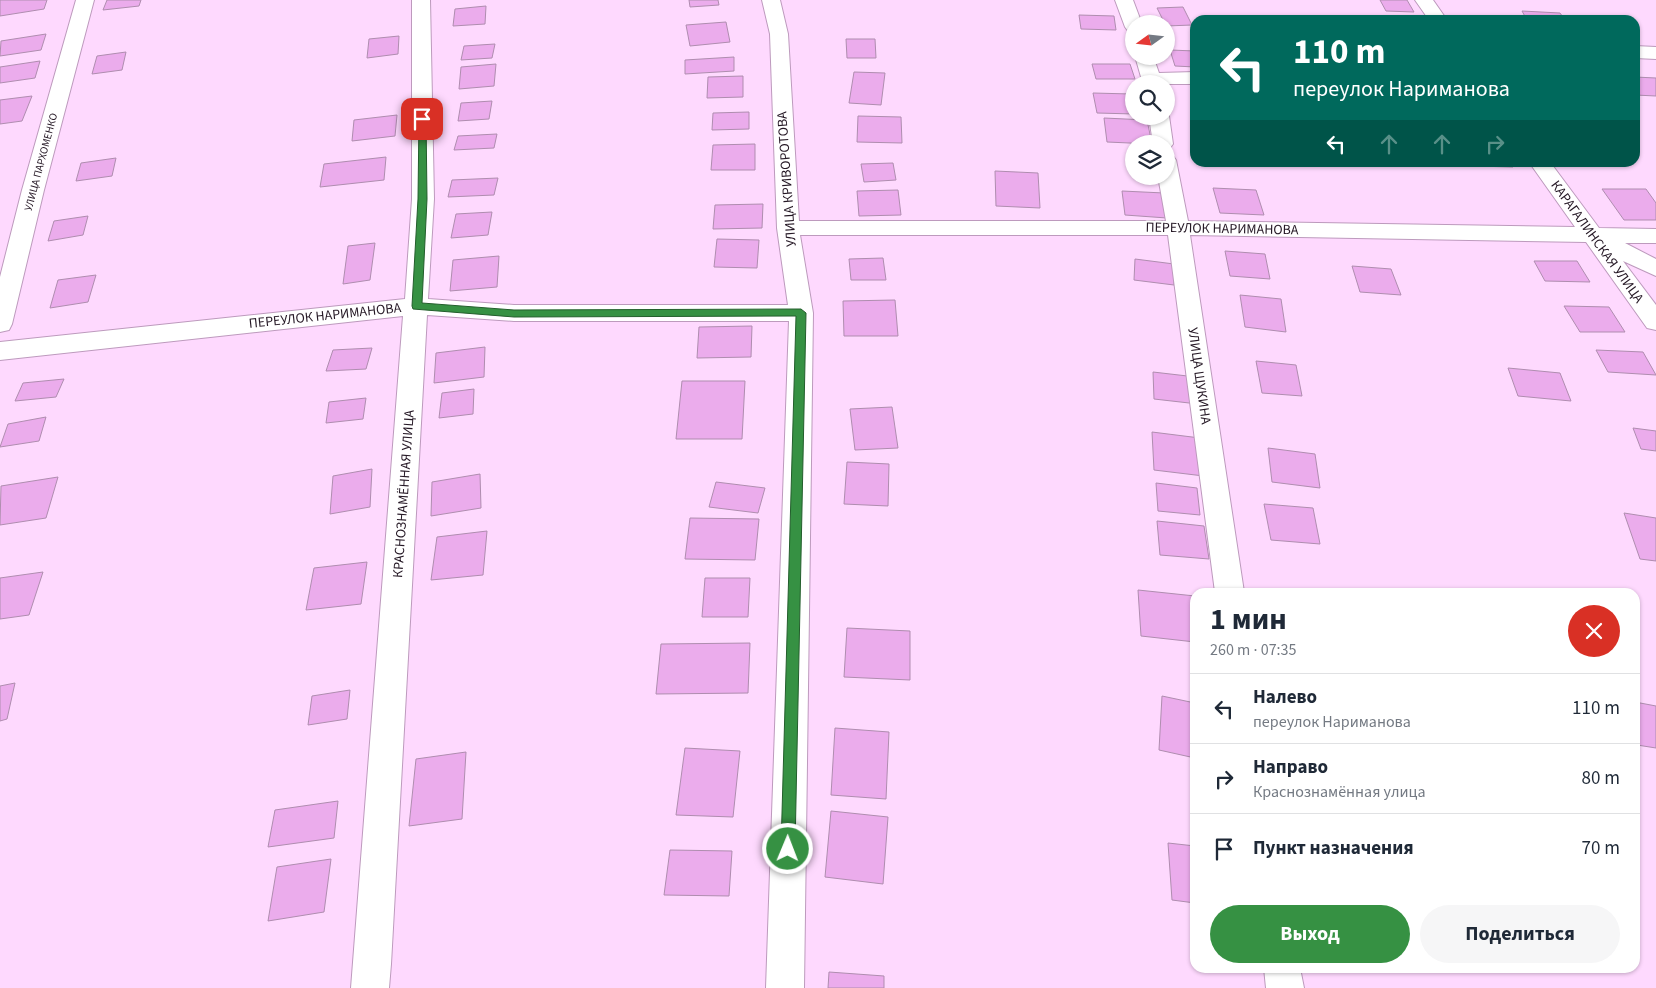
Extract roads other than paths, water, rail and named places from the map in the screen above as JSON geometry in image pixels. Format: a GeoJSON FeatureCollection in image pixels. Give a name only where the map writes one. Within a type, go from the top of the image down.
{"type":"FeatureCollection","features":[{"type":"Feature","properties":{"kind":"street","name":"УЛИЦА ПАРХОМЕНКО"},"geometry":{"type":"LineString","coordinates":[[0,324],[85,0]]}},
{"type":"Feature","properties":{"kind":"street","name":"КРАСНОЗНАМЁННАЯ УЛИЦА"},"geometry":{"type":"LineString","coordinates":[[370,988],[374,954],[423,199],[421,0]]}},
{"type":"Feature","properties":{"kind":"street","name":"УЛИЦА КРИВОРОТОВА"},"geometry":{"type":"LineString","coordinates":[[770,0],[779,34],[788,228],[801,313],[785,988]]}},
{"type":"Feature","properties":{"kind":"street"},"geometry":{"type":"LineString","coordinates":[[1124,0],[1129,15]]}},
{"type":"Feature","properties":{"kind":"street"},"geometry":{"type":"LineString","coordinates":[[1424,0],[1434,15]]}},
{"type":"Feature","properties":{"kind":"street"},"geometry":{"type":"LineString","coordinates":[[1640,52],[1656,53]]}},
{"type":"Feature","properties":{"kind":"street"},"geometry":{"type":"LineString","coordinates":[[1175,79],[1190,78]]}},
{"type":"Feature","properties":{"kind":"street","name":"КАРАГАЛИНСКАЯ УЛИЦА"},"geometry":{"type":"LineString","coordinates":[[1543,167],[1656,322]]}},
{"type":"Feature","properties":{"kind":"street","name":"УЛИЦА ЩУКИНА"},"geometry":{"type":"LineString","coordinates":[[1170,185],[1228,588]]}},
{"type":"Feature","properties":{"kind":"street","name":"ПЕРЕУЛОК НАРИМАНОВА"},"geometry":{"type":"LineString","coordinates":[[788,228],[1178,228],[1656,236]]}},
{"type":"Feature","properties":{"kind":"street"},"geometry":{"type":"LineString","coordinates":[[1591,234],[1656,268]]}},
{"type":"Feature","properties":{"kind":"street","name":"ПЕРЕУЛОК НАРИМАНОВА"},"geometry":{"type":"LineString","coordinates":[[0,351],[417,306],[514,313],[801,313]]}},
{"type":"Feature","properties":{"kind":"street"},"geometry":{"type":"LineString","coordinates":[[1283,973],[1285,988]]}}]}
